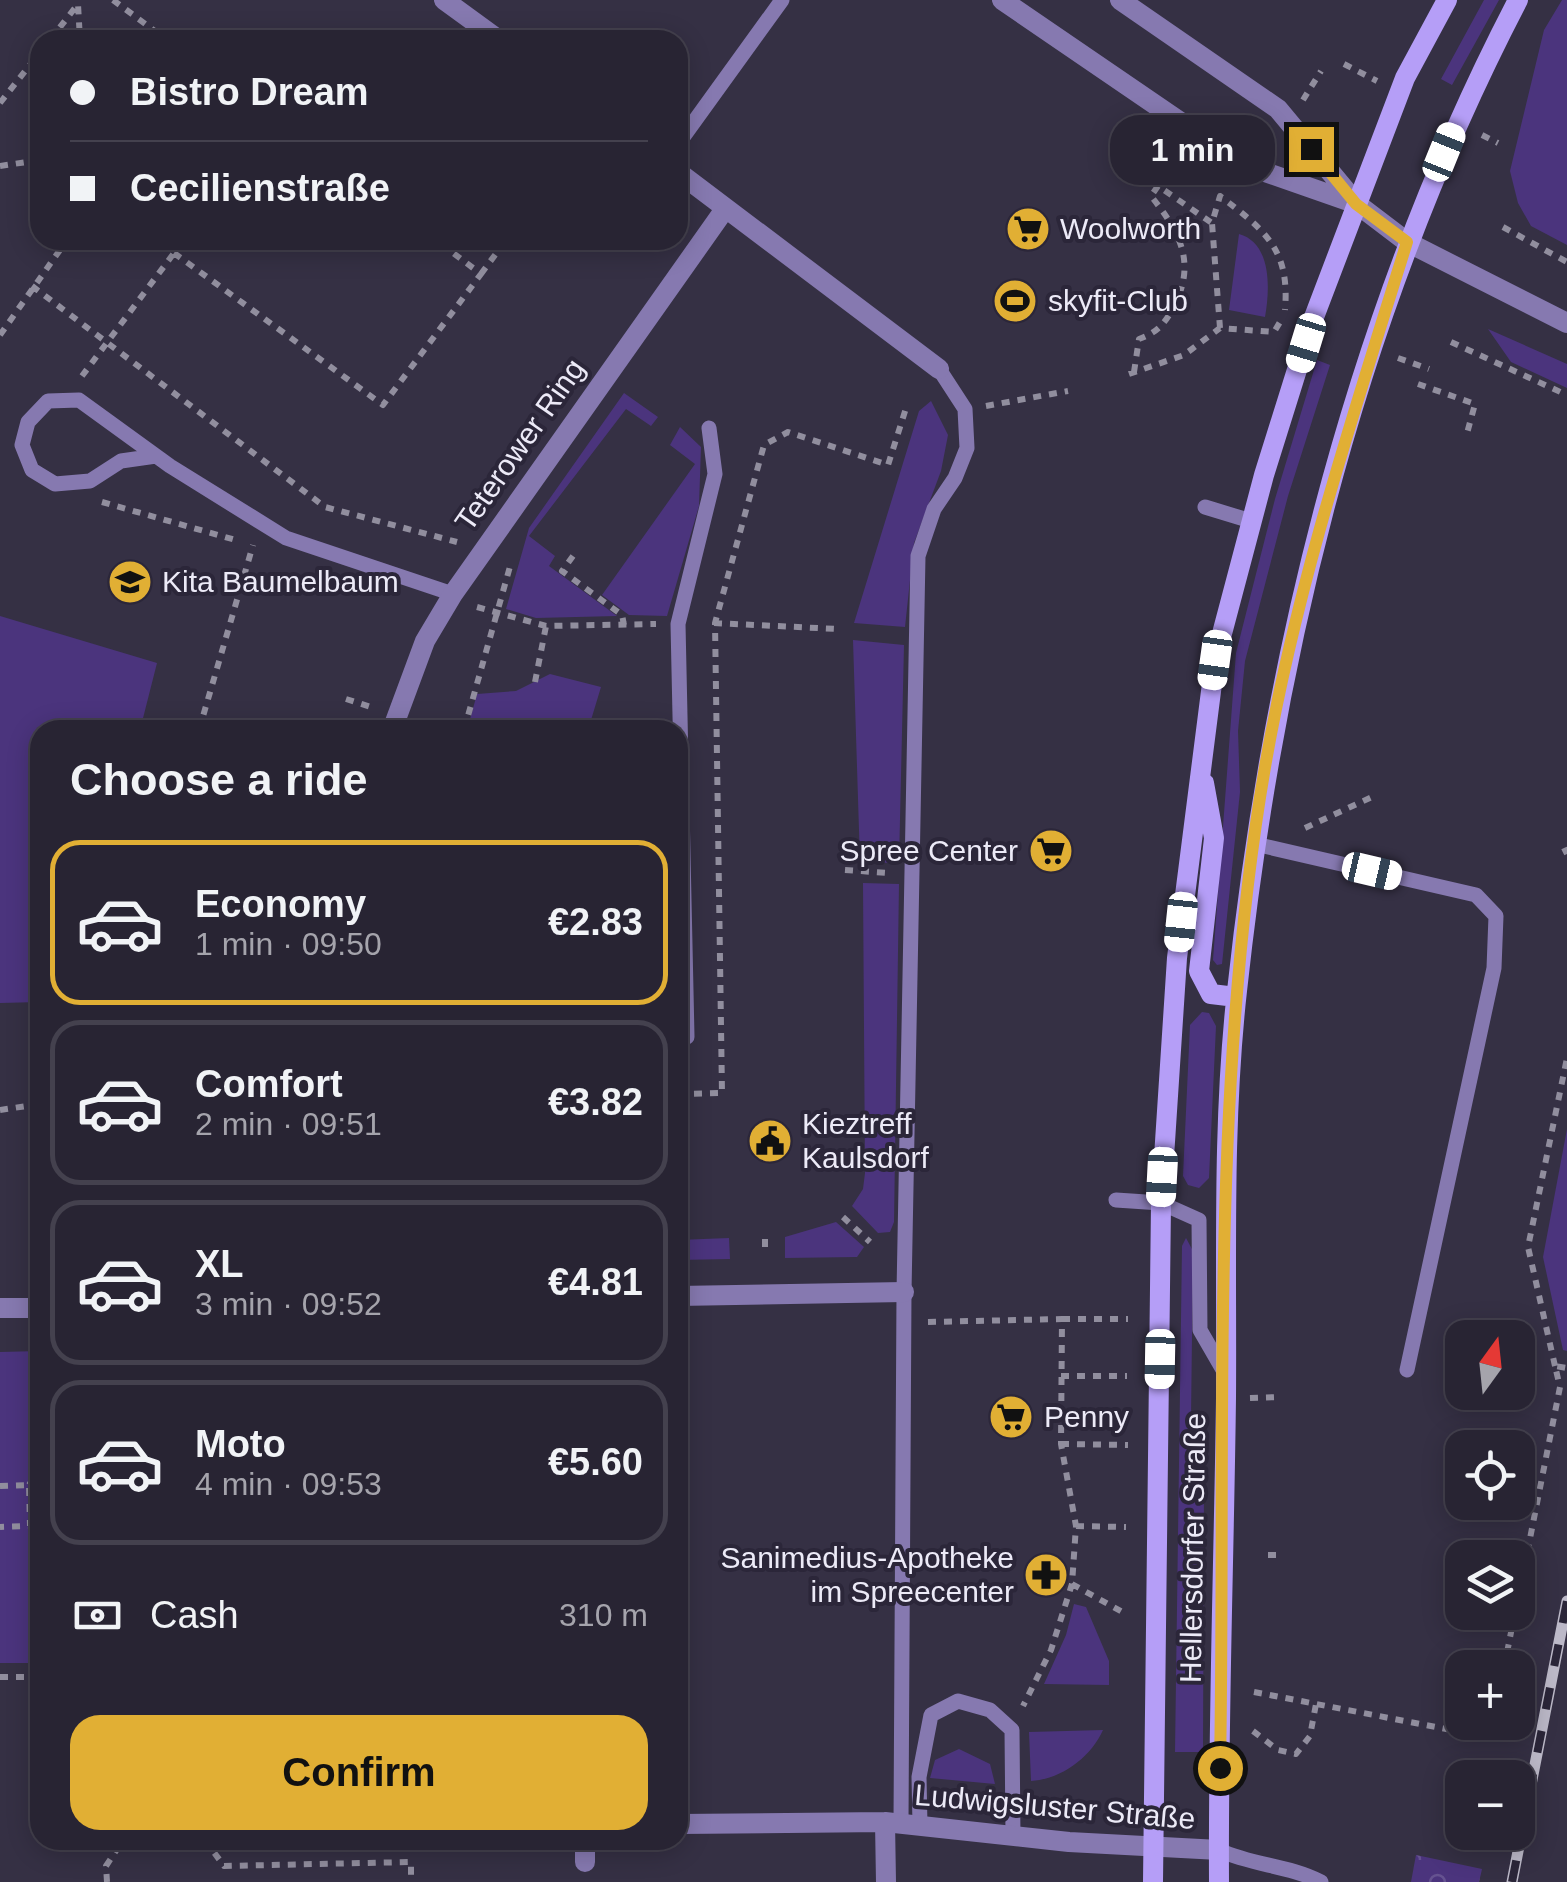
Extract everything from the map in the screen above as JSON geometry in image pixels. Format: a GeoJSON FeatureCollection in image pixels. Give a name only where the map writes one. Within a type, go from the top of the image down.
{"type":"FeatureCollection","features":[{"type":"Feature","properties":{"kind":"main road","name":"Hellersdorfer Straße"},"geometry":{"type":"LineString","coordinates":[[1153,1882],[1161,1203],[1177,958],[1215,660],[1251,521],[1312,326],[1405,78],[1447,0]]}},
{"type":"Feature","properties":{"kind":"main road","name":"Hellersdorfer Straße"},"geometry":{"type":"LineString","coordinates":[[1219,1882],[1236,996],[1255,844],[1292,632],[1407,242],[1462,106],[1518,0]]}},
{"type":"Feature","properties":{"kind":"main road"},"geometry":{"type":"LineString","coordinates":[[1201,761],[1214,838],[1199,970],[1211,994],[1236,996]]}},
{"type":"Feature","properties":{"kind":"street"},"geometry":{"type":"LineString","coordinates":[[444,0],[485,30]]}},
{"type":"Feature","properties":{"kind":"street"},"geometry":{"type":"LineString","coordinates":[[1002,0],[1242,164],[1356,204]]}},
{"type":"Feature","properties":{"kind":"street"},"geometry":{"type":"LineString","coordinates":[[1120,0],[1278,109],[1356,204],[1407,242],[1567,323]]}},
{"type":"Feature","properties":{"kind":"street"},"geometry":{"type":"LineString","coordinates":[[688,180],[939,369]]}},
{"type":"Feature","properties":{"kind":"street","name":"Teterower Ring"},"geometry":{"type":"LineString","coordinates":[[396,720],[425,641],[453,594],[725,210]]}},
{"type":"Feature","properties":{"kind":"street"},"geometry":{"type":"LineString","coordinates":[[688,1296],[904,1292]]}},
{"type":"Feature","properties":{"kind":"street"},"geometry":{"type":"LineString","coordinates":[[0,1308],[30,1308]]}},
{"type":"Feature","properties":{"kind":"street","name":"Ludwigsluster Straße"},"geometry":{"type":"LineString","coordinates":[[688,1824],[902,1824],[1219,1850]]}},
{"type":"Feature","properties":{"kind":"street","name":"Ludwigsluster Straße"},"geometry":{"type":"LineString","coordinates":[[886,1882],[902,1824]]}},
{"type":"Feature","properties":{"kind":"street"},"geometry":{"type":"LineString","coordinates":[[585,1850],[585,1862]]}},
{"type":"Feature","properties":{"kind":"lane"},"geometry":{"type":"LineString","coordinates":[[688,130],[782,0]]}},
{"type":"Feature","properties":{"kind":"lane"},"geometry":{"type":"LineString","coordinates":[[902,1824],[904,1292],[918,556],[934,509],[955,478],[966,448],[965,409],[939,369]]}},
{"type":"Feature","properties":{"kind":"lane"},"geometry":{"type":"LineString","coordinates":[[156,456],[121,461],[90,480],[55,484],[32,470],[22,445],[28,422],[48,401],[79,400],[156,456],[286,538],[453,594]]}},
{"type":"Feature","properties":{"kind":"lane"},"geometry":{"type":"LineString","coordinates":[[680,720],[678,624],[715,474],[709,428]]}},
{"type":"Feature","properties":{"kind":"lane"},"geometry":{"type":"LineString","coordinates":[[1205,507],[1251,521]]}},
{"type":"Feature","properties":{"kind":"lane"},"geometry":{"type":"LineString","coordinates":[[1255,844],[1476,896],[1496,916],[1494,968],[1407,1370]]}},
{"type":"Feature","properties":{"kind":"lane"},"geometry":{"type":"LineString","coordinates":[[1116,1200],[1161,1203],[1199,1220],[1200,1330],[1226,1375]]}},
{"type":"Feature","properties":{"kind":"lane"},"geometry":{"type":"LineString","coordinates":[[902,1824],[919,1777],[931,1715],[958,1702],[990,1710],[1012,1730],[1013,1836]]}},
{"type":"Feature","properties":{"kind":"lane"},"geometry":{"type":"LineString","coordinates":[[1219,1850],[1254,1866],[1289,1867],[1322,1882]]}},
{"type":"Feature","properties":{"kind":"path"},"geometry":{"type":"LineString","coordinates":[[113,0],[154,30]]}},
{"type":"Feature","properties":{"kind":"path"},"geometry":{"type":"LineString","coordinates":[[58,30],[79,2]]}},
{"type":"Feature","properties":{"kind":"path"},"geometry":{"type":"LineString","coordinates":[[79,2],[80,30]]}},
{"type":"Feature","properties":{"kind":"path"},"geometry":{"type":"LineString","coordinates":[[0,104],[30,65]]}},
{"type":"Feature","properties":{"kind":"path"},"geometry":{"type":"LineString","coordinates":[[0,166],[30,162]]}},
{"type":"Feature","properties":{"kind":"path"},"geometry":{"type":"LineString","coordinates":[[1212,223],[1158,186],[1152,196],[1180,237],[1187,260],[1182,288],[1168,318],[1156,332],[1139,339],[1132,373],[1184,355],[1220,328],[1274,332],[1284,316],[1284,264],[1258,226],[1220,196],[1212,223],[1220,328]]}},
{"type":"Feature","properties":{"kind":"path"},"geometry":{"type":"LineString","coordinates":[[1503,227],[1567,262]]}},
{"type":"Feature","properties":{"kind":"path"},"geometry":{"type":"LineString","coordinates":[[0,335],[59,250]]}},
{"type":"Feature","properties":{"kind":"path"},"geometry":{"type":"LineString","coordinates":[[170,250],[383,405],[499,250]]}},
{"type":"Feature","properties":{"kind":"path"},"geometry":{"type":"LineString","coordinates":[[450,250],[482,274]]}},
{"type":"Feature","properties":{"kind":"path"},"geometry":{"type":"LineString","coordinates":[[63,400],[174,253]]}},
{"type":"Feature","properties":{"kind":"path"},"geometry":{"type":"LineString","coordinates":[[32,286],[325,507],[457,542],[478,556]]}},
{"type":"Feature","properties":{"kind":"path"},"geometry":{"type":"LineString","coordinates":[[1451,342],[1567,395]]}},
{"type":"Feature","properties":{"kind":"path"},"geometry":{"type":"LineString","coordinates":[[1418,384],[1475,404],[1466,436]]}},
{"type":"Feature","properties":{"kind":"path"},"geometry":{"type":"LineString","coordinates":[[965,409],[1068,391]]}},
{"type":"Feature","properties":{"kind":"path"},"geometry":{"type":"LineString","coordinates":[[688,1094],[722,1093],[715,623],[764,444],[788,432],[888,465],[907,405]]}},
{"type":"Feature","properties":{"kind":"path"},"geometry":{"type":"LineString","coordinates":[[83,497],[272,549]]}},
{"type":"Feature","properties":{"kind":"path"},"geometry":{"type":"LineString","coordinates":[[467,720],[516,544]]}},
{"type":"Feature","properties":{"kind":"path"},"geometry":{"type":"LineString","coordinates":[[202,720],[253,545]]}},
{"type":"Feature","properties":{"kind":"path"},"geometry":{"type":"LineString","coordinates":[[573,556],[562,572],[622,615],[624,625]]}},
{"type":"Feature","properties":{"kind":"path"},"geometry":{"type":"LineString","coordinates":[[453,594],[497,614],[546,626],[715,623],[838,628]]}},
{"type":"Feature","properties":{"kind":"path"},"geometry":{"type":"LineString","coordinates":[[535,682],[546,626]]}},
{"type":"Feature","properties":{"kind":"path"},"geometry":{"type":"LineString","coordinates":[[346,699],[374,708]]}},
{"type":"Feature","properties":{"kind":"path"},"geometry":{"type":"LineString","coordinates":[[1290,835],[1372,797]]}},
{"type":"Feature","properties":{"kind":"path"},"geometry":{"type":"LineString","coordinates":[[845,870],[910,874]]}},
{"type":"Feature","properties":{"kind":"path"},"geometry":{"type":"LineString","coordinates":[[1530,1540],[1560,1387],[1528,1247],[1567,1058]]}},
{"type":"Feature","properties":{"kind":"path"},"geometry":{"type":"LineString","coordinates":[[0,1110],[30,1106]]}},
{"type":"Feature","properties":{"kind":"path"},"geometry":{"type":"LineString","coordinates":[[842,1217],[870,1242]]}},
{"type":"Feature","properties":{"kind":"path"},"geometry":{"type":"LineString","coordinates":[[765,1239],[766,1250]]}},
{"type":"Feature","properties":{"kind":"path"},"geometry":{"type":"LineString","coordinates":[[1012,1730],[1051,1650],[1072,1584],[1076,1526],[1061,1444],[1062,1319]]}},
{"type":"Feature","properties":{"kind":"path"},"geometry":{"type":"LineString","coordinates":[[904,1322],[1128,1319]]}},
{"type":"Feature","properties":{"kind":"path"},"geometry":{"type":"LineString","coordinates":[[1555,1366],[1567,1368]]}},
{"type":"Feature","properties":{"kind":"path"},"geometry":{"type":"LineString","coordinates":[[1061,1376],[1127,1376]]}},
{"type":"Feature","properties":{"kind":"path"},"geometry":{"type":"LineString","coordinates":[[1249,1398],[1280,1398]]}},
{"type":"Feature","properties":{"kind":"path"},"geometry":{"type":"LineString","coordinates":[[1061,1444],[1128,1445]]}},
{"type":"Feature","properties":{"kind":"path"},"geometry":{"type":"LineString","coordinates":[[0,1486],[29,1485],[30,1526],[0,1527]]}},
{"type":"Feature","properties":{"kind":"path"},"geometry":{"type":"LineString","coordinates":[[1076,1526],[1126,1526]]}},
{"type":"Feature","properties":{"kind":"path"},"geometry":{"type":"LineString","coordinates":[[1072,1584],[1126,1610]]}},
{"type":"Feature","properties":{"kind":"path"},"geometry":{"type":"LineString","coordinates":[[0,1677],[30,1677]]}},
{"type":"Feature","properties":{"kind":"path"},"geometry":{"type":"LineString","coordinates":[[1254,1692],[1445,1729]]}},
{"type":"Feature","properties":{"kind":"path"},"geometry":{"type":"LineString","coordinates":[[1253,1731],[1278,1750],[1296,1754],[1310,1736],[1316,1704]]}},
{"type":"Feature","properties":{"kind":"path"},"geometry":{"type":"LineString","coordinates":[[107,1882],[106,1866],[116,1850]]}},
{"type":"Feature","properties":{"kind":"path"},"geometry":{"type":"LineString","coordinates":[[212,1850],[224,1866],[411,1862],[411,1882]]}},
{"type":"Feature","properties":{"kind":"green space"},"geometry":{"type":"Polygon","coordinates":[[[1484,0],[1499,0],[1452,85],[1441,79],[1484,0]]]}},
{"type":"Feature","properties":{"kind":"green space"},"geometry":{"type":"Polygon","coordinates":[[[1562,0],[1567,0],[1567,245],[1531,226],[1518,203],[1510,171],[1544,30],[1562,0]]]}},
{"type":"Feature","properties":{"kind":"green space"},"geometry":{"type":"Polygon","coordinates":[[[1239,234],[1250,239],[1263,257],[1268,281],[1265,317],[1229,310],[1239,234]]]}},
{"type":"Feature","properties":{"kind":"green space"},"geometry":{"type":"Polygon","coordinates":[[[1488,329],[1567,364],[1567,388],[1511,362],[1488,329]]]}},
{"type":"Feature","properties":{"kind":"green space"},"geometry":{"type":"Polygon","coordinates":[[[1317,360],[1330,365],[1288,496],[1245,661],[1238,731],[1240,792],[1222,964],[1217,965],[1213,960],[1236,653],[1275,499],[1317,360]]]}},
{"type":"Feature","properties":{"kind":"green space"},"geometry":{"type":"Polygon","coordinates":[[[624,393],[658,417],[651,426],[626,409],[529,536],[555,556],[549,566],[617,616],[536,618],[506,609],[529,528],[624,393]]]}},
{"type":"Feature","properties":{"kind":"green space"},"geometry":{"type":"Polygon","coordinates":[[[931,401],[948,435],[941,471],[914,543],[905,627],[854,623],[919,411],[931,401]]]}},
{"type":"Feature","properties":{"kind":"green space"},"geometry":{"type":"Polygon","coordinates":[[[680,427],[701,447],[699,506],[667,616],[629,615],[602,595],[695,464],[670,445],[680,427]]]}},
{"type":"Feature","properties":{"kind":"green space"},"geometry":{"type":"Polygon","coordinates":[[[0,616],[157,663],[143,720],[30,720],[30,1002],[0,1003],[0,616]]]}},
{"type":"Feature","properties":{"kind":"green space"},"geometry":{"type":"Polygon","coordinates":[[[853,640],[904,645],[899,863],[860,862],[853,640]]]}},
{"type":"Feature","properties":{"kind":"green space"},"geometry":{"type":"Polygon","coordinates":[[[550,674],[601,687],[591,720],[470,720],[477,694],[516,691],[550,674]]]}},
{"type":"Feature","properties":{"kind":"green space"},"geometry":{"type":"Polygon","coordinates":[[[863,883],[899,884],[894,1222],[890,1232],[878,1233],[852,1206],[863,1189],[865,1173],[863,883]]]}},
{"type":"Feature","properties":{"kind":"green space"},"geometry":{"type":"Polygon","coordinates":[[[1202,1012],[1209,1013],[1216,1026],[1209,1178],[1199,1188],[1188,1185],[1183,1176],[1190,1025],[1202,1012]]]}},
{"type":"Feature","properties":{"kind":"green space"},"geometry":{"type":"Polygon","coordinates":[[[1567,1129],[1567,1351],[1563,1350],[1543,1257],[1567,1129]]]}},
{"type":"Feature","properties":{"kind":"green space"},"geometry":{"type":"Polygon","coordinates":[[[836,1222],[864,1247],[857,1257],[785,1258],[785,1237],[836,1222]]]}},
{"type":"Feature","properties":{"kind":"green space"},"geometry":{"type":"Polygon","coordinates":[[[729,1238],[730,1259],[688,1260],[688,1240],[729,1238]]]}},
{"type":"Feature","properties":{"kind":"green space"},"geometry":{"type":"Polygon","coordinates":[[[1186,1238],[1193,1251],[1191,1419],[1204,1474],[1203,1752],[1175,1752],[1182,1246],[1186,1238]]]}},
{"type":"Feature","properties":{"kind":"green space"},"geometry":{"type":"Polygon","coordinates":[[[30,1351],[30,1663],[0,1663],[0,1352],[30,1351]]]}},
{"type":"Feature","properties":{"kind":"green space"},"geometry":{"type":"Polygon","coordinates":[[[1074,1604],[1086,1607],[1109,1661],[1109,1685],[1044,1684],[1066,1635],[1074,1604]]]}},
{"type":"Feature","properties":{"kind":"green space"},"geometry":{"type":"Polygon","coordinates":[[[1103,1730],[1074,1765],[1054,1776],[1031,1781],[1029,1732],[1103,1730]]]}},
{"type":"Feature","properties":{"kind":"green space"},"geometry":{"type":"Polygon","coordinates":[[[959,1749],[990,1764],[995,1784],[930,1778],[935,1760],[959,1749]]]}},
{"type":"Feature","properties":{"kind":"green space"},"geometry":{"type":"Polygon","coordinates":[[[1416,1855],[1482,1869],[1479,1882],[1411,1882],[1416,1855]]]}},
{"type":"Feature","properties":{"kind":"railway"},"geometry":{"type":"LineString","coordinates":[[1512,1882],[1567,1601]]}},
{"type":"Feature","properties":{"kind":"place","name":"Woolworth"},"geometry":{"type":"Point","coordinates":[1028,229]}},
{"type":"Feature","properties":{"kind":"place","name":"skyfit-Club"},"geometry":{"type":"Point","coordinates":[1015,301]}},
{"type":"Feature","properties":{"kind":"place","name":"Kita Baumelbaum"},"geometry":{"type":"Point","coordinates":[130,582]}},
{"type":"Feature","properties":{"kind":"place","name":"Spree Center"},"geometry":{"type":"Point","coordinates":[1051,851]}},
{"type":"Feature","properties":{"kind":"place","name":"Kieztreff Kaulsdorf"},"geometry":{"type":"Point","coordinates":[770,1141]}},
{"type":"Feature","properties":{"kind":"place","name":"Penny"},"geometry":{"type":"Point","coordinates":[1011,1417]}},
{"type":"Feature","properties":{"kind":"place","name":"Sanimedius-Apotheke im Spreecenter"},"geometry":{"type":"Point","coordinates":[1046,1575]}},
{"type":"Feature","properties":{"kind":"route"},"geometry":{"type":"LineString","coordinates":[[1220,1768],[1228,1171],[1236,996],[1265,770],[1288,650],[1311,559],[1407,242],[1356,204],[1311,149]]}}]}
